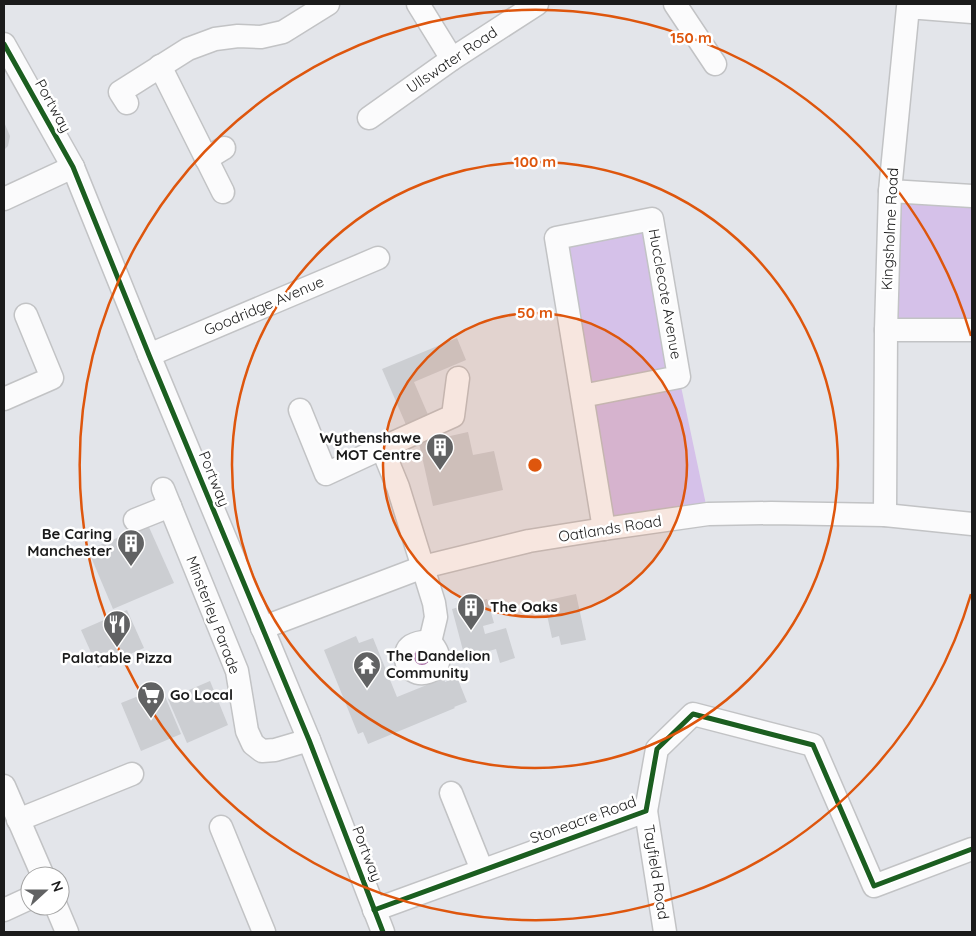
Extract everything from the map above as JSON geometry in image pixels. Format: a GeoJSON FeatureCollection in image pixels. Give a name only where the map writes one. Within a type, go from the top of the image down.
{"type":"FeatureCollection","features":[{"type":"Feature","properties":{"kind":"street"},"geometry":{"type":"LineString","coordinates":[[127,103],[120,92],[188,49],[215,39],[238,36],[261,37],[283,32],[328,4]]}},
{"type":"Feature","properties":{"kind":"street"},"geometry":{"type":"LineString","coordinates":[[418,4],[452,58]]}},
{"type":"Feature","properties":{"kind":"street","name":"Ullswater Road"},"geometry":{"type":"LineString","coordinates":[[368,118],[452,58],[537,4]]}},
{"type":"Feature","properties":{"kind":"street"},"geometry":{"type":"LineString","coordinates":[[675,4],[715,64]]}},
{"type":"Feature","properties":{"kind":"street","name":"Kingsholme Road"},"geometry":{"type":"LineString","coordinates":[[885,515],[886,330],[890,191],[910,6],[972,12]]}},
{"type":"Feature","properties":{"kind":"street","name":"Portway"},"geometry":{"type":"LineString","coordinates":[[4,44],[73,167],[309,740],[382,932]]}},
{"type":"Feature","properties":{"kind":"street"},"geometry":{"type":"LineString","coordinates":[[160,66],[215,153],[223,192]]}},
{"type":"Feature","properties":{"kind":"street"},"geometry":{"type":"LineString","coordinates":[[4,199],[73,167]]}},
{"type":"Feature","properties":{"kind":"street"},"geometry":{"type":"LineString","coordinates":[[890,191],[972,196]]}},
{"type":"Feature","properties":{"kind":"street","name":"Hucclecote Avenue"},"geometry":{"type":"LineString","coordinates":[[582,396],[679,377],[652,219],[556,238],[582,396],[604,529]]}},
{"type":"Feature","properties":{"kind":"street","name":"Goodridge Avenue"},"geometry":{"type":"LineString","coordinates":[[149,355],[378,258]]}},
{"type":"Feature","properties":{"kind":"street"},"geometry":{"type":"LineString","coordinates":[[4,399],[52,378],[26,315]]}},
{"type":"Feature","properties":{"kind":"street"},"geometry":{"type":"LineString","coordinates":[[886,330],[972,330]]}},
{"type":"Feature","properties":{"kind":"street"},"geometry":{"type":"LineString","coordinates":[[300,410],[326,474],[453,416],[458,378]]}},
{"type":"Feature","properties":{"kind":"street"},"geometry":{"type":"LineString","coordinates":[[382,448],[398,487],[434,603],[436,617],[430,642]]}},
{"type":"Feature","properties":{"kind":"street","name":"Minsterley Parade"},"geometry":{"type":"LineString","coordinates":[[135,520],[166,497],[236,671],[247,731],[253,744],[262,751],[275,750],[309,740]]}},
{"type":"Feature","properties":{"kind":"street","name":"Oatlands Road"},"geometry":{"type":"LineString","coordinates":[[262,628],[423,567],[529,541],[604,529],[708,514],[770,513],[885,515],[972,524]]}},
{"type":"Feature","properties":{"kind":"street","name":"Stoneacre Road"},"geometry":{"type":"LineString","coordinates":[[374,910],[646,811],[657,749],[693,714],[813,745],[874,886],[972,849]]}},
{"type":"Feature","properties":{"kind":"street"},"geometry":{"type":"LineString","coordinates":[[18,820],[132,774]]}},
{"type":"Feature","properties":{"kind":"street"},"geometry":{"type":"LineString","coordinates":[[4,786],[39,866]]}},
{"type":"Feature","properties":{"kind":"street"},"geometry":{"type":"LineString","coordinates":[[451,793],[482,870]]}},
{"type":"Feature","properties":{"kind":"street","name":"Tayfield Road"},"geometry":{"type":"LineString","coordinates":[[646,811],[665,932]]}},
{"type":"Feature","properties":{"kind":"street"},"geometry":{"type":"LineString","coordinates":[[221,827],[264,932]]}},
{"type":"Feature","properties":{"kind":"street"},"geometry":{"type":"LineString","coordinates":[[4,910],[20,903]]}},
{"type":"Feature","properties":{"kind":"street"},"geometry":{"type":"LineString","coordinates":[[60,916],[67,932]]}},
{"type":"Feature","properties":{"kind":"shaded area"},"geometry":{"type":"Polygon","coordinates":[[[890,191],[972,196],[972,330],[886,330],[890,191]]]}},
{"type":"Feature","properties":{"kind":"shaded area"},"geometry":{"type":"Polygon","coordinates":[[[652,219],[679,377],[708,514],[604,529],[556,238],[652,219]]]}},
{"type":"Feature","properties":{"kind":"building"},"geometry":{"type":"Polygon","coordinates":[[[4,122],[10,136],[8,146],[4,150],[4,122]]]}},
{"type":"Feature","properties":{"kind":"building"},"geometry":{"type":"Polygon","coordinates":[[[457,338],[466,360],[414,382],[429,417],[407,427],[382,369],[457,338]]]}},
{"type":"Feature","properties":{"kind":"building"},"geometry":{"type":"Polygon","coordinates":[[[468,432],[473,455],[494,451],[503,490],[433,506],[419,443],[468,432]]]}},
{"type":"Feature","properties":{"kind":"building","name":"Be Caring Manchester"},"geometry":{"type":"Polygon","coordinates":[[[148,525],[174,583],[113,609],[88,550],[148,525]]]}},
{"type":"Feature","properties":{"kind":"building"},"geometry":{"type":"Polygon","coordinates":[[[576,594],[586,640],[561,645],[559,636],[552,638],[544,601],[576,594]]]}},
{"type":"Feature","properties":{"kind":"building","name":"The Oaks"},"geometry":{"type":"Polygon","coordinates":[[[487,599],[494,623],[483,626],[485,634],[506,628],[515,658],[500,663],[496,649],[465,658],[452,609],[487,599]]]}},
{"type":"Feature","properties":{"kind":"building"},"geometry":{"type":"Polygon","coordinates":[[[127,610],[144,648],[98,668],[81,630],[127,610]]]}},
{"type":"Feature","properties":{"kind":"building","name":"The Dandelion Community"},"geometry":{"type":"Polygon","coordinates":[[[356,636],[359,643],[373,638],[397,697],[444,678],[445,682],[457,677],[467,702],[368,744],[363,732],[358,734],[324,650],[356,636]]]}},
{"type":"Feature","properties":{"kind":"building"},"geometry":{"type":"Polygon","coordinates":[[[210,681],[228,725],[187,743],[168,699],[210,681]]]}},
{"type":"Feature","properties":{"kind":"building","name":"Go Local"},"geometry":{"type":"Polygon","coordinates":[[[161,687],[181,734],[141,751],[121,703],[161,687]]]}},
{"type":"Feature","properties":{"kind":"cycle path"},"geometry":{"type":"LineString","coordinates":[[4,44],[73,167],[309,740],[383,932]]}},
{"type":"Feature","properties":{"kind":"cycle path"},"geometry":{"type":"LineString","coordinates":[[374,910],[646,811],[657,749],[693,714],[813,745],[874,886],[972,849]]}},
{"type":"Feature","properties":{"kind":"place","name":"Wythenshawe MOT Centre"},"geometry":{"type":"Point","coordinates":[440,471]}},
{"type":"Feature","properties":{"kind":"place","name":"Be Caring Manchester"},"geometry":{"type":"Point","coordinates":[131,567]}},
{"type":"Feature","properties":{"kind":"place","name":"The Oaks"},"geometry":{"type":"Point","coordinates":[471,631]}},
{"type":"Feature","properties":{"kind":"place","name":"Palatable Pizza"},"geometry":{"type":"Point","coordinates":[117,648]}},
{"type":"Feature","properties":{"kind":"place","name":"The Dandelion Community"},"geometry":{"type":"Point","coordinates":[367,689]}},
{"type":"Feature","properties":{"kind":"place","name":"Go Local"},"geometry":{"type":"Point","coordinates":[151,719]}}]}
